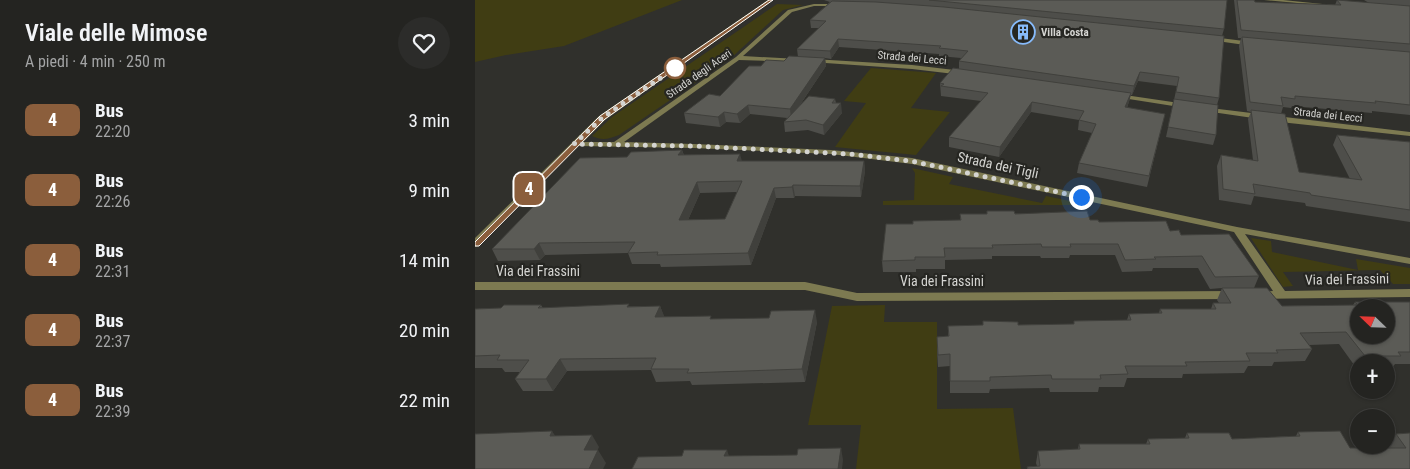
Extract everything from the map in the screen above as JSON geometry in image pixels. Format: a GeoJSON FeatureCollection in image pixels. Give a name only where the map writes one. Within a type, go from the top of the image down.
{"type":"FeatureCollection","features":[{"type":"Feature","properties":{"kind":"street"},"geometry":{"type":"LineString","coordinates":[[475,244],[596,124],[618,106],[705,48],[771,0]]}},
{"type":"Feature","properties":{"kind":"street"},"geometry":{"type":"LineString","coordinates":[[1266,0],[1345,6]]}},
{"type":"Feature","properties":{"kind":"street","name":"Strada degli Aceri"},"geometry":{"type":"LineString","coordinates":[[615,145],[738,58],[790,11],[814,5],[850,5]]}},
{"type":"Feature","properties":{"kind":"street"},"geometry":{"type":"LineString","coordinates":[[1208,39],[1257,44]]}},
{"type":"Feature","properties":{"kind":"street","name":"Strada dei Lecci"},"geometry":{"type":"LineString","coordinates":[[738,58],[848,62],[969,74]]}},
{"type":"Feature","properties":{"kind":"street","name":"Strada dei Lecci"},"geometry":{"type":"LineString","coordinates":[[1110,95],[1280,120],[1410,134]]}},
{"type":"Feature","properties":{"kind":"street","name":"Strada dei Tigli"},"geometry":{"type":"LineString","coordinates":[[574,144],[831,152],[911,161],[1237,230],[1410,261]]}},
{"type":"Feature","properties":{"kind":"street"},"geometry":{"type":"LineString","coordinates":[[1237,230],[1282,295]]}},
{"type":"Feature","properties":{"kind":"street","name":"Via dei Frassini"},"geometry":{"type":"LineString","coordinates":[[475,286],[805,286],[857,297],[1410,293]]}},
{"type":"Feature","properties":{"kind":"shaded area"},"geometry":{"type":"Polygon","coordinates":[[[475,0],[682,0],[564,46],[475,62],[475,0]]]}},
{"type":"Feature","properties":{"kind":"shaded area"},"geometry":{"type":"Polygon","coordinates":[[[777,4],[803,5],[783,10],[730,59],[619,135],[605,139],[592,136],[612,117],[777,4]]]}},
{"type":"Feature","properties":{"kind":"shaded area"},"geometry":{"type":"Polygon","coordinates":[[[871,68],[936,73],[911,108],[950,112],[916,155],[835,147],[866,103],[844,101],[871,68]]]}},
{"type":"Feature","properties":{"kind":"shaded area"},"geometry":{"type":"Polygon","coordinates":[[[912,168],[953,177],[949,184],[1042,203],[1046,196],[1089,205],[883,205],[883,201],[914,200],[915,173],[912,168]]]}},
{"type":"Feature","properties":{"kind":"shaded area"},"geometry":{"type":"Polygon","coordinates":[[[1251,238],[1271,241],[1272,252],[1358,270],[1356,259],[1410,268],[1410,284],[1393,284],[1380,270],[1283,272],[1293,286],[1283,287],[1251,238]]]}},
{"type":"Feature","properties":{"kind":"shaded area"},"geometry":{"type":"Polygon","coordinates":[[[885,305],[884,322],[937,322],[937,409],[1013,408],[1021,469],[856,469],[861,425],[808,425],[832,306],[885,305]]]}},
{"type":"Feature","properties":{"kind":"building"},"geometry":{"type":"Polygon","coordinates":[[[929,0],[1227,0],[1224,29],[929,0]]]}},
{"type":"Feature","properties":{"kind":"building"},"geometry":{"type":"Polygon","coordinates":[[[1237,0],[1341,5],[1337,0],[1410,6],[1410,44],[1241,30],[1237,0]]]}},
{"type":"Feature","properties":{"kind":"building"},"geometry":{"type":"Polygon","coordinates":[[[832,1],[944,7],[1224,36],[1219,98],[1176,92],[1179,77],[1140,72],[1134,86],[959,61],[968,51],[939,48],[941,46],[838,39],[830,51],[797,49],[826,21],[810,20],[832,1]]]}},
{"type":"Feature","properties":{"kind":"building"},"geometry":{"type":"Polygon","coordinates":[[[1242,37],[1410,52],[1410,105],[1295,96],[1295,99],[1281,97],[1283,106],[1250,102],[1242,37]]]}},
{"type":"Feature","properties":{"kind":"building"},"geometry":{"type":"Polygon","coordinates":[[[789,56],[825,58],[790,109],[748,105],[737,114],[724,112],[718,117],[684,113],[709,94],[720,96],[749,66],[761,66],[766,60],[784,61],[789,56]]]}},
{"type":"Feature","properties":{"kind":"building"},"geometry":{"type":"Polygon","coordinates":[[[953,68],[1131,93],[1125,107],[1165,114],[1149,176],[1079,163],[1096,124],[1079,120],[1084,111],[1032,102],[1000,147],[949,137],[988,93],[941,86],[944,84],[940,83],[953,68]]]}},
{"type":"Feature","properties":{"kind":"building"},"geometry":{"type":"Polygon","coordinates":[[[809,96],[835,99],[832,103],[841,103],[823,125],[806,120],[784,122],[809,96]]]}},
{"type":"Feature","properties":{"kind":"building"},"geometry":{"type":"Polygon","coordinates":[[[1174,99],[1218,105],[1216,135],[1168,127],[1174,99]]]}},
{"type":"Feature","properties":{"kind":"building"},"geometry":{"type":"Polygon","coordinates":[[[1251,110],[1285,114],[1299,172],[1362,180],[1337,135],[1410,142],[1410,210],[1253,184],[1255,194],[1223,189],[1221,155],[1258,161],[1251,110]]]}},
{"type":"Feature","properties":{"kind":"building"},"geometry":{"type":"Polygon","coordinates":[[[682,150],[678,155],[740,154],[737,161],[864,161],[860,186],[793,185],[792,187],[774,188],[748,253],[657,255],[658,252],[628,253],[635,242],[539,243],[534,249],[492,249],[580,158],[627,157],[631,152],[682,150]],[[742,181],[697,182],[679,220],[725,219],[742,181]]]}},
{"type":"Feature","properties":{"kind":"building"},"geometry":{"type":"Polygon","coordinates":[[[987,211],[1014,211],[1015,214],[1087,211],[1090,220],[1098,220],[1099,222],[1166,221],[1170,231],[1179,230],[1181,235],[1229,234],[1259,276],[1215,277],[1202,256],[1125,260],[1118,244],[1070,244],[1071,247],[1042,247],[1041,244],[992,245],[993,248],[944,248],[945,257],[915,257],[915,260],[882,261],[886,224],[913,224],[913,221],[961,220],[960,214],[987,214],[987,211]]]}},
{"type":"Feature","properties":{"kind":"building"},"geometry":{"type":"Polygon","coordinates":[[[1222,288],[1267,288],[1282,306],[1350,305],[1350,337],[1346,332],[1300,333],[1312,349],[1276,350],[1278,353],[1246,353],[1250,361],[1185,362],[1187,366],[1125,366],[1128,374],[1100,375],[1101,379],[1052,379],[1051,375],[990,377],[990,381],[950,381],[950,354],[938,355],[937,337],[949,336],[948,326],[983,325],[983,321],[1018,322],[1018,325],[1074,324],[1074,321],[1131,320],[1129,314],[1162,313],[1160,309],[1216,309],[1213,303],[1231,303],[1222,288]]]}},
{"type":"Feature","properties":{"kind":"building"},"geometry":{"type":"Polygon","coordinates":[[[1395,302],[1410,302],[1410,352],[1398,352],[1401,356],[1395,356],[1395,354],[1363,354],[1356,344],[1395,344],[1395,302]]]}},
{"type":"Feature","properties":{"kind":"building"},"geometry":{"type":"Polygon","coordinates":[[[629,304],[627,307],[660,306],[655,317],[711,316],[710,319],[769,318],[771,311],[815,310],[802,369],[687,373],[689,369],[651,369],[656,358],[560,359],[546,379],[515,379],[529,360],[497,360],[500,355],[475,356],[475,309],[501,308],[504,305],[541,305],[538,308],[629,304]]]}},
{"type":"Feature","properties":{"kind":"building"},"geometry":{"type":"Polygon","coordinates":[[[552,431],[550,436],[592,435],[584,450],[598,450],[589,469],[475,469],[475,434],[552,431]]]}},
{"type":"Feature","properties":{"kind":"building"},"geometry":{"type":"Polygon","coordinates":[[[1340,431],[1350,448],[1350,454],[1395,454],[1395,448],[1406,448],[1396,434],[1410,433],[1410,469],[1028,469],[1027,467],[1040,466],[1038,451],[1080,449],[1079,444],[1150,444],[1148,439],[1189,438],[1187,433],[1229,433],[1232,439],[1300,436],[1298,432],[1340,431]]]}},
{"type":"Feature","properties":{"kind":"building"},"geometry":{"type":"Polygon","coordinates":[[[841,448],[838,469],[632,469],[638,457],[682,456],[684,450],[727,450],[724,456],[797,455],[798,449],[841,448]]]}},
{"type":"Feature","properties":{"kind":"bus line","name":"4"},"geometry":{"type":"LineString","coordinates":[[475,244],[602,118],[705,48],[771,0]]}},
{"type":"Feature","properties":{"kind":"place","name":"Villa Costa"},"geometry":{"type":"Point","coordinates":[1023,32]}},
{"type":"Feature","properties":{"kind":"route"},"geometry":{"type":"LineString","coordinates":[[675,68],[602,118],[574,144],[694,146],[831,152],[911,161],[1081,197]]}}]}
